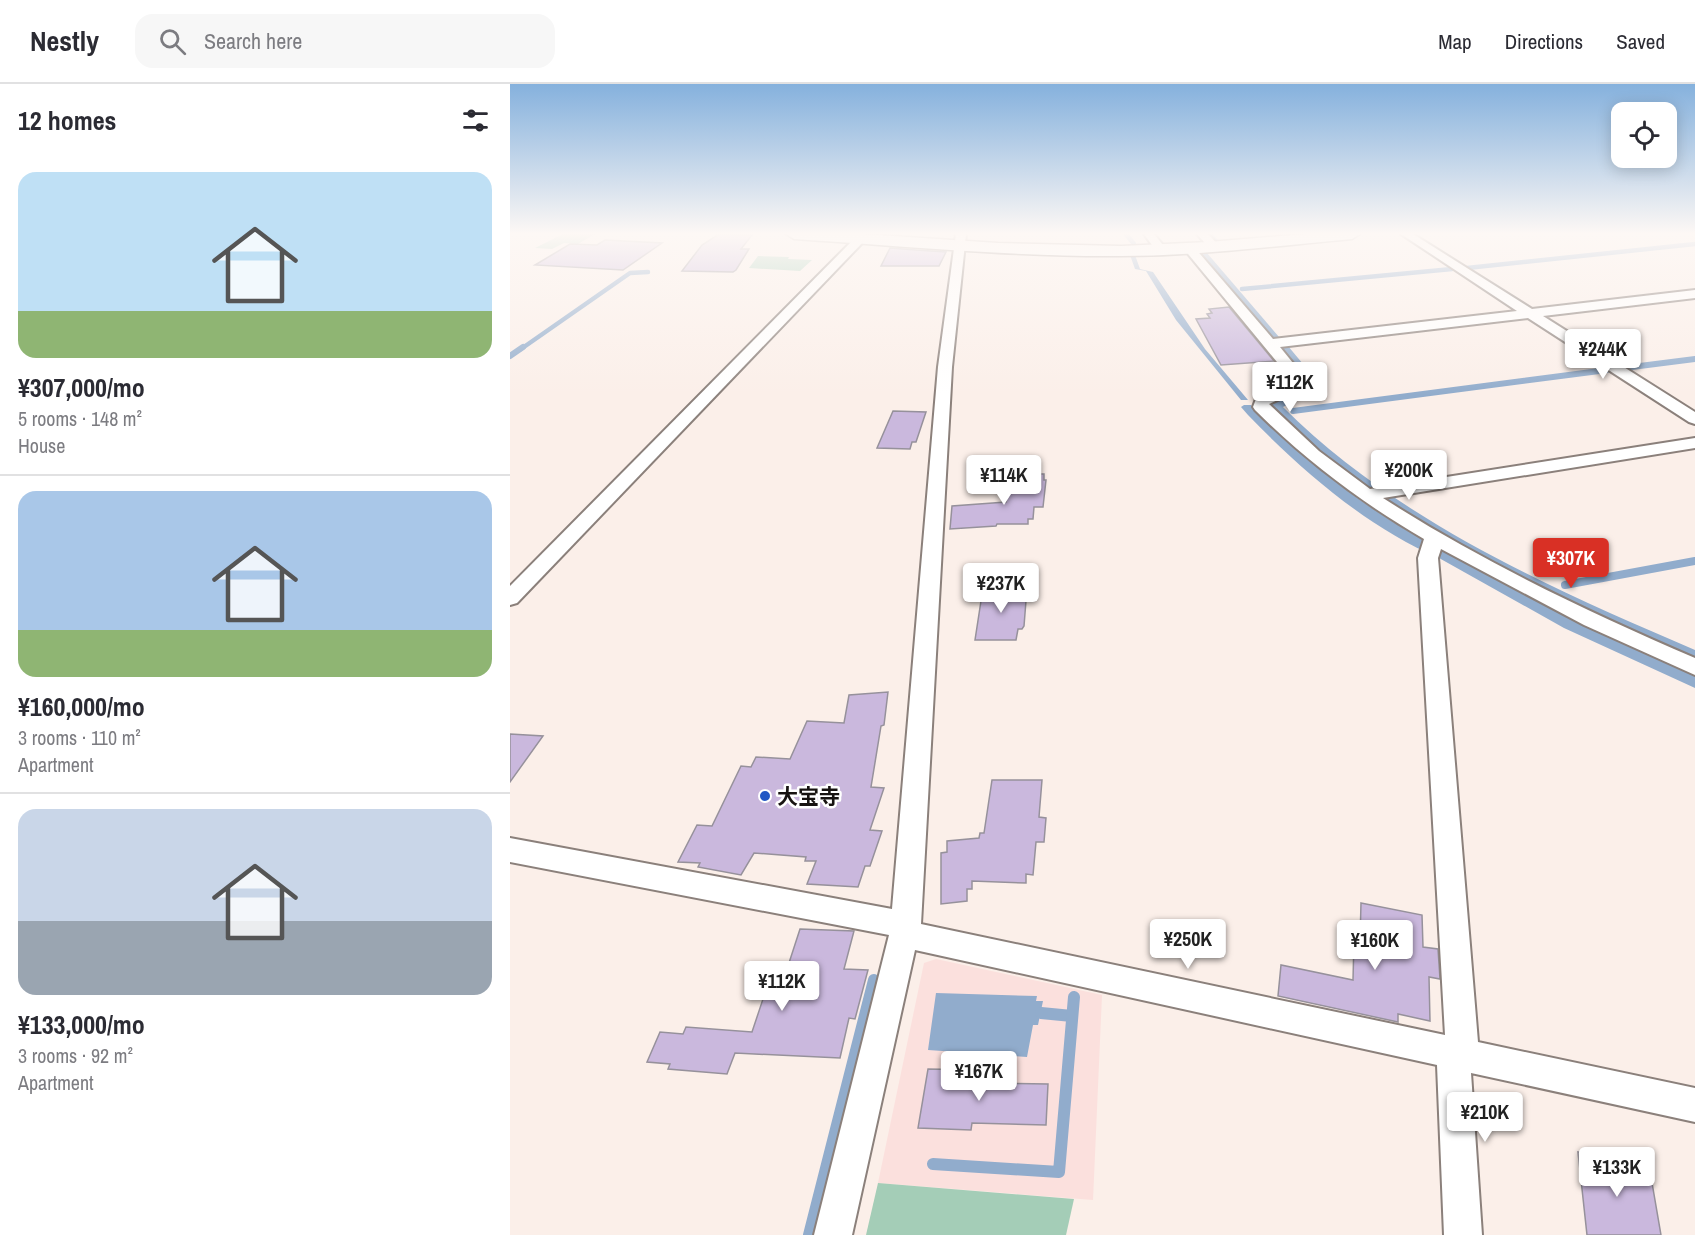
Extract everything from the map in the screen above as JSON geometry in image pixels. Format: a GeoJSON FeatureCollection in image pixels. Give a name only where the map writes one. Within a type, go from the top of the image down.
{"type":"FeatureCollection","features":[{"type":"Feature","properties":{"kind":"street"},"geometry":{"type":"LineString","coordinates":[[510,598],[813,288]]}},
{"type":"Feature","properties":{"kind":"street"},"geometry":{"type":"LineString","coordinates":[[833,1235],[905,929],[945,367],[954,288]]}},
{"type":"Feature","properties":{"kind":"street"},"geometry":{"type":"LineString","coordinates":[[1222,288],[1300,382],[1297,386],[1261,402],[1261,407],[1290,438],[1376,493],[1431,548],[1695,667]]}},
{"type":"Feature","properties":{"kind":"street"},"geometry":{"type":"LineString","coordinates":[[1489,288],[1695,419]]}},
{"type":"Feature","properties":{"kind":"street"},"geometry":{"type":"LineString","coordinates":[[1269,344],[1695,294]]}},
{"type":"Feature","properties":{"kind":"street"},"geometry":{"type":"LineString","coordinates":[[1376,493],[1695,443]]}},
{"type":"Feature","properties":{"kind":"street"},"geometry":{"type":"LineString","coordinates":[[1431,548],[1458,1055],[1463,1235]]}},
{"type":"Feature","properties":{"kind":"street"},"geometry":{"type":"LineString","coordinates":[[510,850],[905,929],[1458,1055],[1695,1105]]}},
{"type":"Feature","properties":{"kind":"shaded area"},"geometry":{"type":"Polygon","coordinates":[[[936,959],[1102,995],[1093,1200],[878,1183],[924,963],[936,959]]]}},
{"type":"Feature","properties":{"kind":"green space"},"geometry":{"type":"Polygon","coordinates":[[[878,1183],[1074,1199],[1066,1235],[866,1235],[878,1183]]]}},
{"type":"Feature","properties":{"kind":"water"},"geometry":{"type":"Polygon","coordinates":[[[1156,288],[1164,288],[1205,349],[1248,400],[1241,400],[1176,320],[1156,288]]]}},
{"type":"Feature","properties":{"kind":"water"},"geometry":{"type":"Polygon","coordinates":[[[1229,288],[1237,288],[1279,337],[1271,338],[1229,288]]]}},
{"type":"Feature","properties":{"kind":"water"},"geometry":{"type":"Polygon","coordinates":[[[1288,346],[1313,376],[1319,388],[1283,407],[1327,447],[1375,484],[1477,548],[1585,602],[1695,650],[1695,658],[1549,591],[1415,519],[1336,466],[1269,405],[1299,391],[1306,384],[1303,373],[1279,347],[1288,346]]]}},
{"type":"Feature","properties":{"kind":"water"},"geometry":{"type":"Polygon","coordinates":[[[1251,405],[1309,460],[1351,493],[1395,523],[1434,546],[1561,611],[1695,674],[1695,688],[1564,628],[1387,531],[1313,477],[1248,415],[1241,407],[1251,405]]]}},
{"type":"Feature","properties":{"kind":"water"},"geometry":{"type":"Polygon","coordinates":[[[936,993],[1037,996],[1036,1001],[1043,1001],[1038,1025],[1033,1025],[1027,1057],[928,1050],[936,993]]]}},
{"type":"Feature","properties":{"kind":"building"},"geometry":{"type":"Polygon","coordinates":[[[1229,307],[1274,361],[1221,365],[1196,319],[1210,318],[1207,314],[1212,313],[1209,309],[1229,307]]]}},
{"type":"Feature","properties":{"kind":"building"},"geometry":{"type":"Polygon","coordinates":[[[893,411],[926,412],[916,442],[912,442],[910,449],[877,448],[893,411]]]}},
{"type":"Feature","properties":{"kind":"building"},"geometry":{"type":"Polygon","coordinates":[[[1019,474],[1044,474],[1044,480],[1046,480],[1043,507],[1034,507],[1033,519],[1028,519],[1028,524],[997,524],[996,526],[950,529],[952,506],[1006,502],[1010,480],[1018,480],[1019,474]]]}},
{"type":"Feature","properties":{"kind":"building"},"geometry":{"type":"Polygon","coordinates":[[[983,588],[1027,588],[1024,626],[1018,629],[1016,640],[975,640],[983,588]]]}},
{"type":"Feature","properties":{"kind":"building"},"geometry":{"type":"Polygon","coordinates":[[[888,692],[884,725],[881,726],[871,787],[884,788],[870,830],[882,831],[870,866],[865,866],[858,887],[807,884],[816,861],[805,861],[806,857],[754,853],[741,875],[698,867],[700,863],[678,862],[697,825],[712,826],[741,766],[751,767],[756,757],[790,759],[807,721],[844,723],[849,695],[888,692]]]}},
{"type":"Feature","properties":{"kind":"building"},"geometry":{"type":"Polygon","coordinates":[[[510,734],[543,736],[510,782],[510,734]]]}},
{"type":"Feature","properties":{"kind":"building"},"geometry":{"type":"Polygon","coordinates":[[[992,780],[1042,780],[1039,817],[1046,818],[1044,842],[1036,842],[1033,875],[1026,874],[1026,883],[972,881],[972,889],[967,889],[967,901],[941,904],[941,853],[947,852],[947,841],[979,838],[980,833],[984,833],[992,780]]]}},
{"type":"Feature","properties":{"kind":"building"},"geometry":{"type":"Polygon","coordinates":[[[1361,903],[1422,915],[1423,947],[1438,949],[1440,979],[1429,977],[1430,1021],[1398,1014],[1398,1022],[1278,996],[1281,965],[1353,980],[1354,940],[1360,941],[1361,903]]]}},
{"type":"Feature","properties":{"kind":"building"},"geometry":{"type":"Polygon","coordinates":[[[800,929],[854,931],[844,969],[868,970],[855,1019],[849,1018],[840,1058],[735,1053],[727,1074],[668,1069],[670,1064],[647,1062],[660,1032],[683,1034],[686,1027],[752,1032],[774,966],[788,966],[800,929]]]}},
{"type":"Feature","properties":{"kind":"building"},"geometry":{"type":"Polygon","coordinates":[[[928,1069],[979,1070],[978,1083],[1048,1084],[1046,1125],[972,1123],[971,1130],[918,1128],[928,1069]]]}},
{"type":"Feature","properties":{"kind":"building"},"geometry":{"type":"Polygon","coordinates":[[[1578,1152],[1650,1171],[1661,1235],[1587,1235],[1578,1152]]]}},
{"type":"Feature","properties":{"kind":"waterway"},"geometry":{"type":"LineString","coordinates":[[521,349],[609,288]]}},
{"type":"Feature","properties":{"kind":"waterway"},"geometry":{"type":"LineString","coordinates":[[1242,289],[1256,288]]}},
{"type":"Feature","properties":{"kind":"waterway"},"geometry":{"type":"LineString","coordinates":[[510,356],[523,347]]}},
{"type":"Feature","properties":{"kind":"waterway"},"geometry":{"type":"LineString","coordinates":[[1624,368],[1695,359]]}},
{"type":"Feature","properties":{"kind":"waterway"},"geometry":{"type":"LineString","coordinates":[[1293,411],[1607,370]]}},
{"type":"Feature","properties":{"kind":"waterway"},"geometry":{"type":"LineString","coordinates":[[1565,585],[1695,561]]}},
{"type":"Feature","properties":{"kind":"waterway"},"geometry":{"type":"LineString","coordinates":[[809,1235],[874,980]]}},
{"type":"Feature","properties":{"kind":"waterway"},"geometry":{"type":"LineString","coordinates":[[933,1164],[1059,1172],[1074,997]]}},
{"type":"Feature","properties":{"kind":"waterway"},"geometry":{"type":"LineString","coordinates":[[1041,1013],[1072,1016]]}},
{"type":"Feature","properties":{"kind":"place","name":"大宝寺"},"geometry":{"type":"Point","coordinates":[765,796]}}]}
